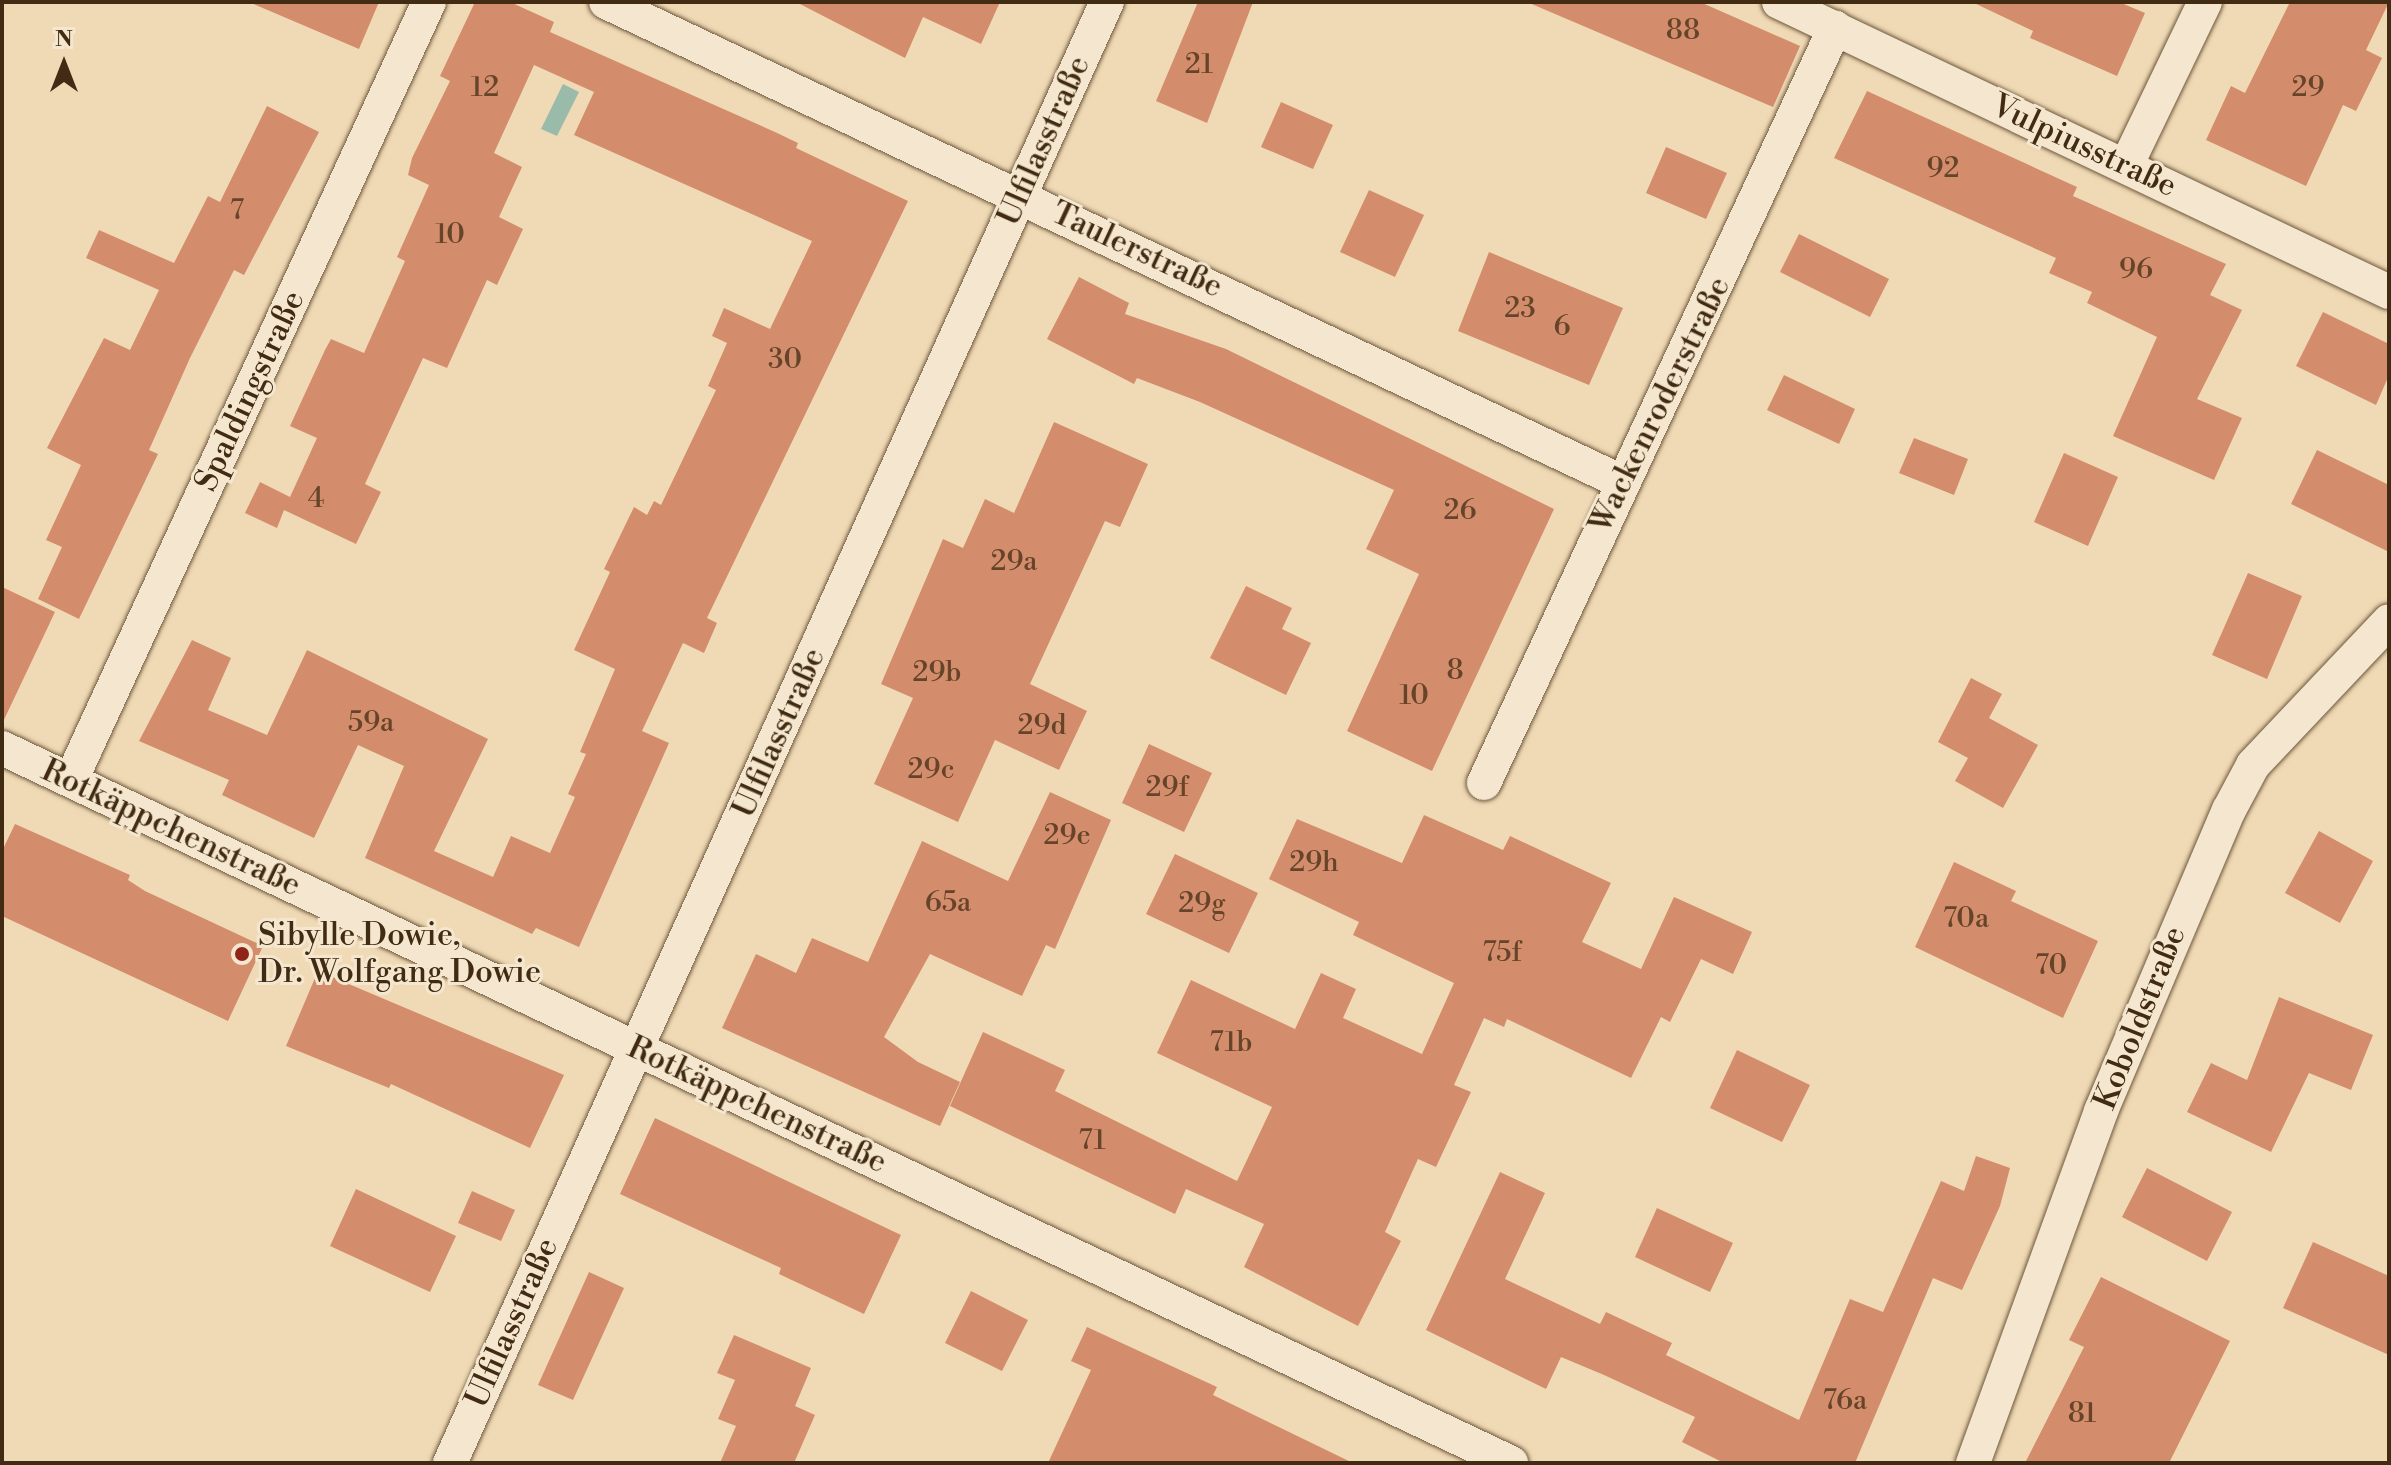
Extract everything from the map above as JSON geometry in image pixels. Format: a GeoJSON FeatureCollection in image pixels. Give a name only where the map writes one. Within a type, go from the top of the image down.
{"type":"FeatureCollection","features":[{"type":"Feature","properties":{"kind":"street","name":"Spaldingstraße"},"geometry":{"type":"LineString","coordinates":[[71,780],[429,2]]}},
{"type":"Feature","properties":{"kind":"street","name":"Taulerstraße"},"geometry":{"type":"LineString","coordinates":[[606,2],[1019,194],[1622,482]]}},
{"type":"Feature","properties":{"kind":"street","name":"Ulfilasstraße"},"geometry":{"type":"LineString","coordinates":[[450,1463],[639,1049],[1107,2]]}},
{"type":"Feature","properties":{"kind":"street","name":"Vulpiusstraße"},"geometry":{"type":"LineString","coordinates":[[1779,2],[2389,292]]}},
{"type":"Feature","properties":{"kind":"street"},"geometry":{"type":"LineString","coordinates":[[2126,166],[2205,2]]}},
{"type":"Feature","properties":{"kind":"street","name":"Wackenroderstraße"},"geometry":{"type":"LineString","coordinates":[[1484,783],[1835,28]]}},
{"type":"Feature","properties":{"kind":"street","name":"Koboldstraße"},"geometry":{"type":"LineString","coordinates":[[1973,1463],[2101,1111],[2229,810],[2253,765],[2389,621]]}},
{"type":"Feature","properties":{"kind":"street","name":"Rotkäppchenstraße"},"geometry":{"type":"LineString","coordinates":[[2,748],[1511,1463]]}},
{"type":"Feature","properties":{"kind":"shaded area"},"geometry":{"type":"Polygon","coordinates":[[[563,84],[579,92],[557,136],[541,129],[563,84]]]}},
{"type":"Feature","properties":{"kind":"building"},"geometry":{"type":"Polygon","coordinates":[[[249,2],[379,2],[359,49],[249,2]]]}},
{"type":"Feature","properties":{"kind":"building"},"geometry":{"type":"Polygon","coordinates":[[[475,2],[510,2],[554,22],[550,32],[775,132],[798,143],[796,148],[908,201],[707,618],[717,623],[704,653],[683,643],[642,731],[669,743],[579,947],[536,928],[532,934],[365,858],[404,766],[358,745],[314,838],[222,795],[229,780],[139,741],[192,640],[231,658],[208,710],[267,735],[307,650],[488,739],[434,851],[493,877],[511,836],[550,853],[575,797],[568,794],[586,754],[580,752],[615,669],[574,650],[610,572],[604,569],[634,507],[647,515],[654,501],[661,505],[716,390],[708,386],[727,343],[712,336],[724,308],[770,329],[812,241],[574,135],[594,92],[534,65],[494,153],[522,167],[499,217],[523,229],[497,285],[487,280],[447,368],[423,358],[365,484],[381,492],[356,544],[284,510],[277,528],[245,513],[260,482],[290,497],[317,438],[290,426],[331,339],[364,353],[405,261],[397,257],[429,185],[408,175],[412,158],[450,81],[440,76],[475,2]]]}},
{"type":"Feature","properties":{"kind":"building"},"geometry":{"type":"Polygon","coordinates":[[[796,2],[1000,2],[981,44],[923,17],[905,58],[796,2]]]}},
{"type":"Feature","properties":{"kind":"building"},"geometry":{"type":"Polygon","coordinates":[[[1198,2],[1253,2],[1207,123],[1156,101],[1198,2]]]}},
{"type":"Feature","properties":{"kind":"building"},"geometry":{"type":"Polygon","coordinates":[[[1527,2],[1700,2],[1800,46],[1773,107],[1527,2]]]}},
{"type":"Feature","properties":{"kind":"building"},"geometry":{"type":"Polygon","coordinates":[[[1972,2],[2119,2],[2145,13],[2117,76],[2030,38],[2033,31],[1972,2]]]}},
{"type":"Feature","properties":{"kind":"building"},"geometry":{"type":"Polygon","coordinates":[[[2290,2],[2389,2],[2366,50],[2382,58],[2356,111],[2343,105],[2306,186],[2206,140],[2231,86],[2245,93],[2290,2]]]}},
{"type":"Feature","properties":{"kind":"building"},"geometry":{"type":"Polygon","coordinates":[[[1867,91],[2077,187],[2073,196],[2226,264],[2210,295],[2242,310],[2197,399],[2242,418],[2214,480],[2113,436],[2157,337],[2087,303],[2092,292],[2049,273],[2056,258],[1834,158],[1867,91]]]}},
{"type":"Feature","properties":{"kind":"building"},"geometry":{"type":"Polygon","coordinates":[[[1281,102],[1333,125],[1313,169],[1261,147],[1281,102]]]}},
{"type":"Feature","properties":{"kind":"building"},"geometry":{"type":"Polygon","coordinates":[[[267,106],[319,132],[244,275],[234,270],[190,358],[149,450],[158,454],[79,619],[38,599],[62,547],[46,540],[81,465],[47,448],[104,338],[130,350],[159,290],[86,258],[99,230],[174,263],[208,196],[220,202],[267,106]]]}},
{"type":"Feature","properties":{"kind":"building"},"geometry":{"type":"Polygon","coordinates":[[[1666,147],[1727,173],[1706,219],[1646,193],[1666,147]]]}},
{"type":"Feature","properties":{"kind":"building"},"geometry":{"type":"Polygon","coordinates":[[[1369,190],[1424,215],[1395,277],[1340,252],[1369,190]]]}},
{"type":"Feature","properties":{"kind":"building"},"geometry":{"type":"Polygon","coordinates":[[[1799,234],[1889,279],[1870,317],[1780,272],[1799,234]]]}},
{"type":"Feature","properties":{"kind":"building"},"geometry":{"type":"Polygon","coordinates":[[[1489,252],[1623,308],[1589,385],[1458,331],[1489,252]]]}},
{"type":"Feature","properties":{"kind":"building"},"geometry":{"type":"Polygon","coordinates":[[[1079,277],[1129,303],[1125,314],[1226,349],[1554,509],[1432,771],[1347,731],[1419,574],[1366,549],[1394,490],[1200,402],[1137,378],[1134,384],[1047,339],[1079,277]]]}},
{"type":"Feature","properties":{"kind":"building"},"geometry":{"type":"Polygon","coordinates":[[[2323,312],[2389,344],[2389,375],[2376,405],[2296,366],[2323,312]]]}},
{"type":"Feature","properties":{"kind":"building"},"geometry":{"type":"Polygon","coordinates":[[[1784,375],[1855,409],[1839,444],[1767,410],[1784,375]]]}},
{"type":"Feature","properties":{"kind":"building"},"geometry":{"type":"Polygon","coordinates":[[[1054,422],[1148,464],[1120,527],[1105,521],[1030,684],[1087,711],[1059,770],[995,740],[958,822],[874,784],[913,698],[881,684],[943,539],[963,548],[985,499],[1014,513],[1054,422]]]}},
{"type":"Feature","properties":{"kind":"building"},"geometry":{"type":"Polygon","coordinates":[[[1914,438],[1968,459],[1954,495],[1899,473],[1914,438]]]}},
{"type":"Feature","properties":{"kind":"building"},"geometry":{"type":"Polygon","coordinates":[[[2317,450],[2389,485],[2389,552],[2291,504],[2317,450]]]}},
{"type":"Feature","properties":{"kind":"building"},"geometry":{"type":"Polygon","coordinates":[[[2064,453],[2118,477],[2088,546],[2034,522],[2064,453]]]}},
{"type":"Feature","properties":{"kind":"building"},"geometry":{"type":"Polygon","coordinates":[[[2248,573],[2302,596],[2267,679],[2212,655],[2248,573]]]}},
{"type":"Feature","properties":{"kind":"building"},"geometry":{"type":"Polygon","coordinates":[[[1246,586],[1292,608],[1282,629],[1311,643],[1286,695],[1210,658],[1246,586]]]}},
{"type":"Feature","properties":{"kind":"building"},"geometry":{"type":"Polygon","coordinates":[[[2,587],[55,612],[2,724],[2,587]]]}},
{"type":"Feature","properties":{"kind":"building"},"geometry":{"type":"Polygon","coordinates":[[[1971,678],[2002,694],[1989,718],[2038,745],[2003,808],[1955,781],[1968,758],[1938,742],[1971,678]]]}},
{"type":"Feature","properties":{"kind":"building"},"geometry":{"type":"Polygon","coordinates":[[[1149,744],[1212,773],[1184,832],[1122,803],[1149,744]]]}},
{"type":"Feature","properties":{"kind":"building"},"geometry":{"type":"Polygon","coordinates":[[[1050,792],[1111,820],[1055,949],[1046,945],[1022,996],[930,954],[884,1037],[918,1062],[960,1082],[940,1126],[722,1028],[756,954],[796,973],[812,938],[868,962],[922,841],[1008,881],[1050,792]]]}},
{"type":"Feature","properties":{"kind":"building"},"geometry":{"type":"Polygon","coordinates":[[[1424,815],[1503,850],[1510,836],[1611,883],[1582,942],[1641,969],[1674,897],[1752,932],[1733,974],[1701,959],[1670,1022],[1661,1017],[1631,1078],[1507,1019],[1504,1027],[1484,1018],[1454,1085],[1471,1092],[1436,1167],[1418,1159],[1385,1232],[1401,1241],[1358,1326],[1244,1267],[1264,1224],[1186,1189],[1175,1214],[950,1106],[983,1032],[1065,1070],[1055,1091],[1237,1181],[1272,1107],[1157,1053],[1191,980],[1295,1029],[1321,973],[1356,989],[1343,1018],[1422,1054],[1454,983],[1353,935],[1359,922],[1269,879],[1297,819],[1402,863],[1424,815]]]}},
{"type":"Feature","properties":{"kind":"building"},"geometry":{"type":"Polygon","coordinates":[[[15,824],[130,875],[128,880],[145,891],[263,946],[228,1021],[2,916],[2,851],[15,824]]]}},
{"type":"Feature","properties":{"kind":"building"},"geometry":{"type":"Polygon","coordinates":[[[2319,831],[2373,861],[2340,923],[2285,893],[2319,831]]]}},
{"type":"Feature","properties":{"kind":"building"},"geometry":{"type":"Polygon","coordinates":[[[1175,854],[1258,893],[1229,953],[1146,914],[1175,854]]]}},
{"type":"Feature","properties":{"kind":"building"},"geometry":{"type":"Polygon","coordinates":[[[1954,862],[2016,891],[2011,901],[2098,941],[2063,1018],[1915,947],[1954,862]]]}},
{"type":"Feature","properties":{"kind":"building"},"geometry":{"type":"Polygon","coordinates":[[[318,971],[564,1075],[530,1148],[391,1084],[389,1088],[286,1046],[318,971]]]}},
{"type":"Feature","properties":{"kind":"building"},"geometry":{"type":"Polygon","coordinates":[[[2279,997],[2373,1035],[2351,1090],[2309,1073],[2271,1152],[2187,1112],[2211,1063],[2247,1080],[2279,997]]]}},
{"type":"Feature","properties":{"kind":"building"},"geometry":{"type":"Polygon","coordinates":[[[1737,1050],[1810,1085],[1782,1142],[1710,1108],[1737,1050]]]}},
{"type":"Feature","properties":{"kind":"building"},"geometry":{"type":"Polygon","coordinates":[[[655,1118],[901,1235],[864,1314],[779,1274],[781,1268],[620,1194],[655,1118]]]}},
{"type":"Feature","properties":{"kind":"building"},"geometry":{"type":"Polygon","coordinates":[[[1976,1156],[2010,1168],[2000,1206],[1962,1290],[1933,1278],[1855,1463],[1724,1463],[1682,1442],[1695,1417],[1604,1375],[1561,1357],[1546,1389],[1426,1330],[1500,1172],[1545,1193],[1505,1279],[1600,1324],[1606,1312],[1672,1343],[1666,1355],[1799,1420],[1850,1299],[1883,1312],[1941,1181],[1964,1191],[1976,1156]]]}},
{"type":"Feature","properties":{"kind":"building"},"geometry":{"type":"Polygon","coordinates":[[[2147,1168],[2232,1212],[2207,1261],[2122,1217],[2147,1168]]]}},
{"type":"Feature","properties":{"kind":"building"},"geometry":{"type":"Polygon","coordinates":[[[356,1189],[456,1236],[430,1292],[330,1246],[356,1189]]]}},
{"type":"Feature","properties":{"kind":"building"},"geometry":{"type":"Polygon","coordinates":[[[472,1191],[515,1210],[501,1241],[458,1223],[472,1191]]]}},
{"type":"Feature","properties":{"kind":"building"},"geometry":{"type":"Polygon","coordinates":[[[1657,1208],[1733,1243],[1710,1292],[1635,1257],[1657,1208]]]}},
{"type":"Feature","properties":{"kind":"building"},"geometry":{"type":"Polygon","coordinates":[[[2313,1242],[2389,1276],[2389,1355],[2283,1308],[2313,1242]]]}},
{"type":"Feature","properties":{"kind":"building"},"geometry":{"type":"Polygon","coordinates":[[[589,1272],[624,1288],[573,1400],[538,1385],[589,1272]]]}},
{"type":"Feature","properties":{"kind":"building"},"geometry":{"type":"Polygon","coordinates":[[[2101,1277],[2230,1341],[2169,1463],[2025,1463],[2084,1347],[2069,1340],[2101,1277]]]}},
{"type":"Feature","properties":{"kind":"building"},"geometry":{"type":"Polygon","coordinates":[[[971,1291],[1028,1320],[1002,1371],[945,1343],[971,1291]]]}},
{"type":"Feature","properties":{"kind":"building"},"geometry":{"type":"Polygon","coordinates":[[[1087,1327],[1217,1387],[1213,1395],[1353,1463],[1048,1463],[1091,1370],[1071,1361],[1087,1327]]]}},
{"type":"Feature","properties":{"kind":"building"},"geometry":{"type":"Polygon","coordinates":[[[734,1335],[811,1368],[795,1406],[815,1415],[794,1463],[720,1463],[736,1426],[718,1419],[735,1380],[717,1373],[734,1335]]]}},
{"type":"Feature","properties":{"kind":"place","name":"Sibylle Dowie, Dr. Wolfgang Dowie"},"geometry":{"type":"Point","coordinates":[242,954]}}]}
